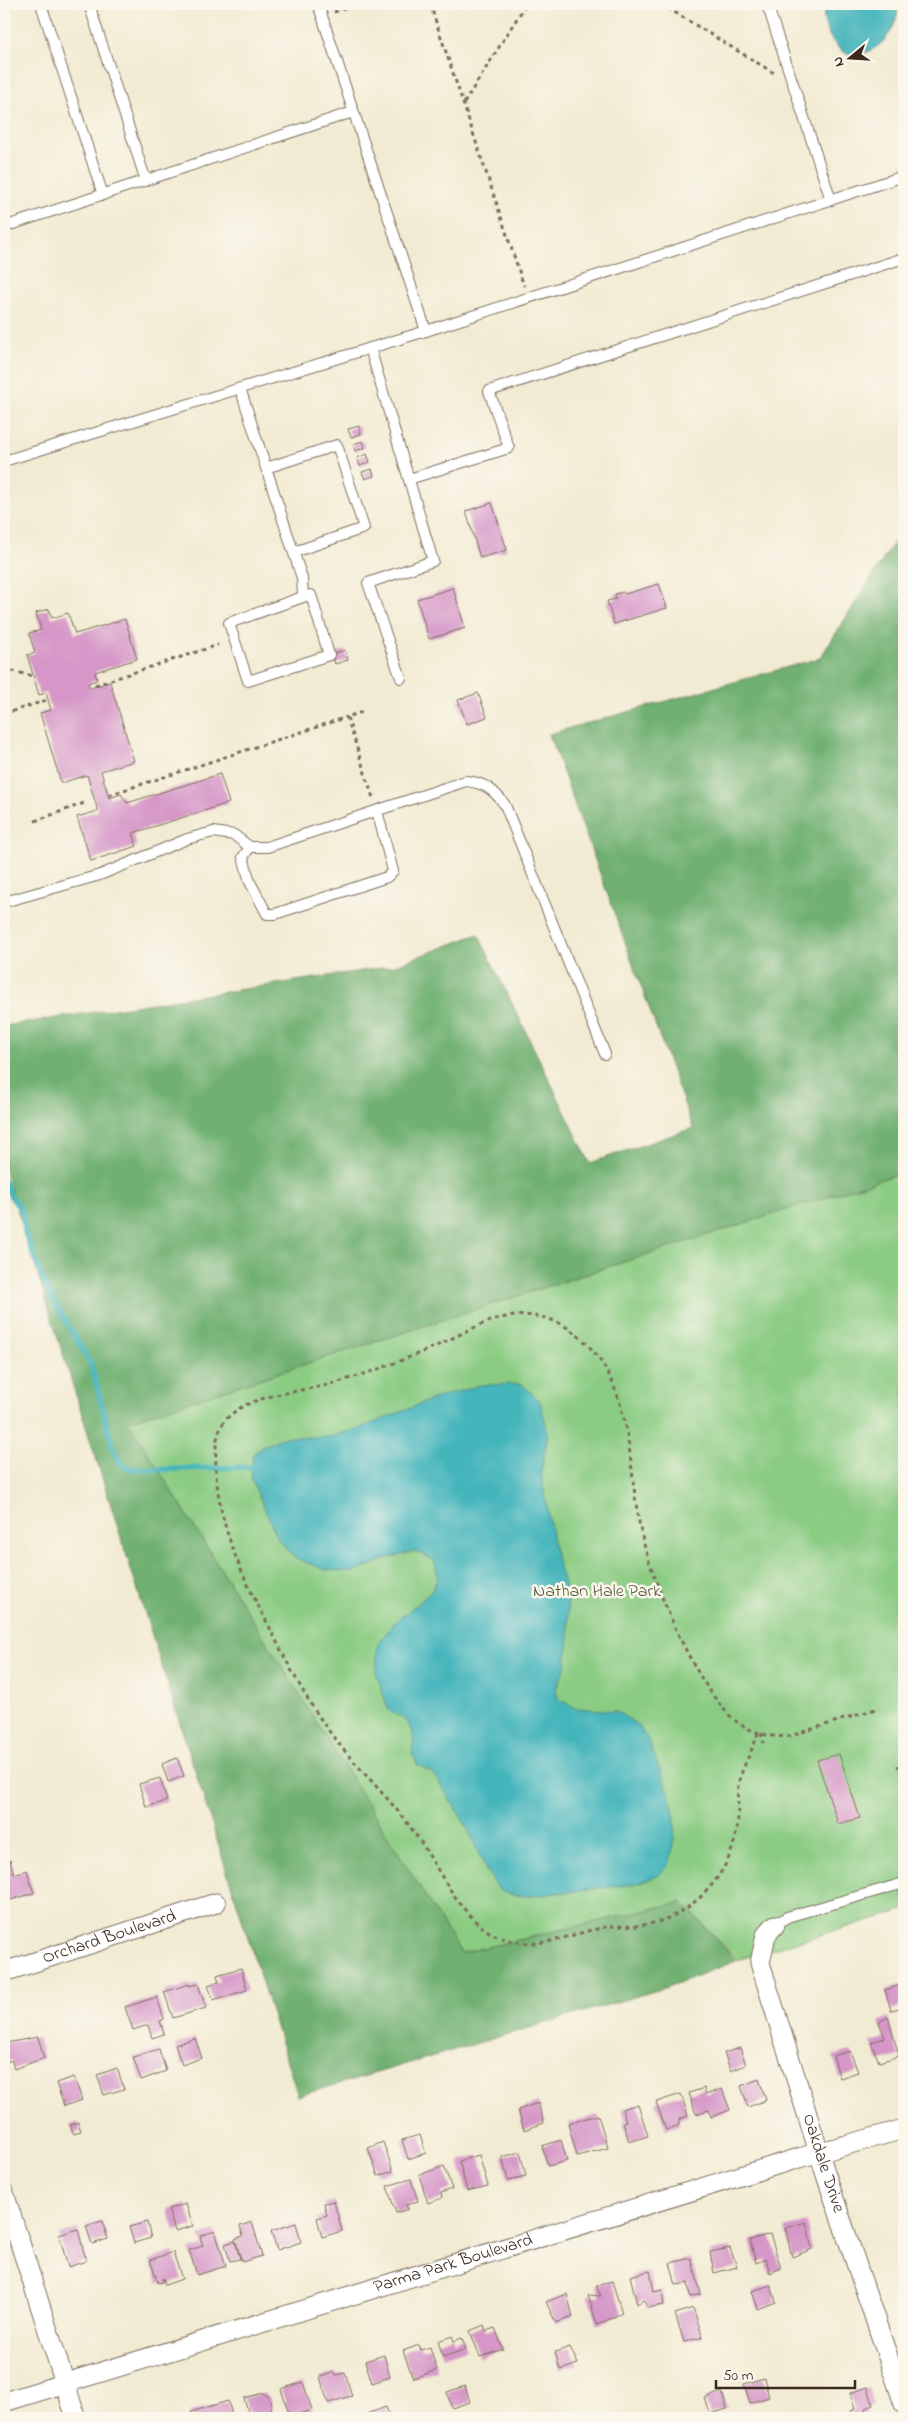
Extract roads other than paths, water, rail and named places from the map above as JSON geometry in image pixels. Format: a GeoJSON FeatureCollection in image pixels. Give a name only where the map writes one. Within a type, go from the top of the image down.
{"type":"FeatureCollection","features":[{"type":"Feature","properties":{"kind":"street","name":"Orchard Boulevard"},"geometry":{"type":"LineString","coordinates":[[4,1972],[216,1903]]}},
{"type":"Feature","properties":{"kind":"street","name":"Oakdale Drive"},"geometry":{"type":"LineString","coordinates":[[775,1925],[766,1935],[760,1963],[819,2152],[904,2404]]}},
{"type":"Feature","properties":{"kind":"street","name":"Parma Park Boulevard"},"geometry":{"type":"LineString","coordinates":[[4,2402],[819,2152],[904,2128]]}},
{"type":"Feature","properties":{"kind":"street"},"geometry":{"type":"LineString","coordinates":[[4,2193],[76,2418]]}},
{"type":"Feature","properties":{"kind":"lane"},"geometry":{"type":"LineString","coordinates":[[41,4],[103,195]]}},
{"type":"Feature","properties":{"kind":"lane"},"geometry":{"type":"LineString","coordinates":[[88,4],[146,181]]}},
{"type":"Feature","properties":{"kind":"lane"},"geometry":{"type":"LineString","coordinates":[[318,4],[426,331]]}},
{"type":"Feature","properties":{"kind":"lane"},"geometry":{"type":"LineString","coordinates":[[767,4],[831,200]]}},
{"type":"Feature","properties":{"kind":"lane"},"geometry":{"type":"LineString","coordinates":[[4,228],[353,112]]}},
{"type":"Feature","properties":{"kind":"lane"},"geometry":{"type":"LineString","coordinates":[[4,461],[426,331],[904,176]]}},
{"type":"Feature","properties":{"kind":"lane"},"geometry":{"type":"LineString","coordinates":[[409,479],[509,448],[489,390],[904,258]]}},
{"type":"Feature","properties":{"kind":"lane"},"geometry":{"type":"LineString","coordinates":[[370,348],[433,561],[368,583],[401,678]]}},
{"type":"Feature","properties":{"kind":"lane"},"geometry":{"type":"LineString","coordinates":[[240,388],[302,578],[303,597]]}},
{"type":"Feature","properties":{"kind":"lane"},"geometry":{"type":"LineString","coordinates":[[266,468],[337,445],[364,528],[294,552]]}},
{"type":"Feature","properties":{"kind":"lane"},"geometry":{"type":"LineString","coordinates":[[311,595],[329,655],[248,681],[229,623],[303,597],[311,595]]}},
{"type":"Feature","properties":{"kind":"lane"},"geometry":{"type":"LineString","coordinates":[[4,902],[100,875],[187,839],[213,832],[234,835],[250,847],[267,847],[466,781],[479,782],[494,790],[505,805],[605,1054]]}},
{"type":"Feature","properties":{"kind":"lane"},"geometry":{"type":"LineString","coordinates":[[250,847],[244,857],[250,882],[267,914],[275,914],[387,877],[393,871],[376,811]]}},
{"type":"Feature","properties":{"kind":"lane"},"geometry":{"type":"LineString","coordinates":[[775,1925],[787,1917],[904,1883]]}},
{"type":"Feature","properties":{"kind":"water"},"geometry":{"type":"Polygon","coordinates":[[[824,4],[898,4],[895,24],[885,39],[870,51],[851,56],[838,47],[829,34],[824,20],[824,4]]]}},
{"type":"Feature","properties":{"kind":"water"},"geometry":{"type":"Polygon","coordinates":[[[522,1384],[540,1401],[548,1433],[541,1472],[556,1558],[567,1593],[569,1635],[566,1666],[556,1689],[558,1699],[576,1708],[616,1711],[639,1726],[649,1742],[669,1793],[675,1818],[674,1845],[669,1865],[658,1876],[635,1884],[531,1896],[513,1895],[500,1891],[486,1870],[466,1825],[434,1774],[418,1765],[412,1754],[414,1737],[407,1721],[388,1709],[376,1672],[378,1644],[393,1624],[431,1592],[438,1576],[434,1560],[415,1551],[388,1558],[355,1572],[326,1570],[295,1558],[278,1539],[251,1478],[253,1454],[262,1446],[285,1437],[329,1437],[358,1429],[433,1399],[481,1385],[522,1384]]]}},
{"type":"Feature","properties":{"kind":"waterway"},"geometry":{"type":"LineString","coordinates":[[4,1181],[10,1195],[22,1211],[25,1233],[46,1288],[91,1364],[114,1453],[123,1466],[136,1470],[252,1467]]}},
{"type":"Feature","properties":{"kind":"park label","name":"Nathan Hale Park"},"geometry":{"type":"Point","coordinates":[597,1592]}}]}
